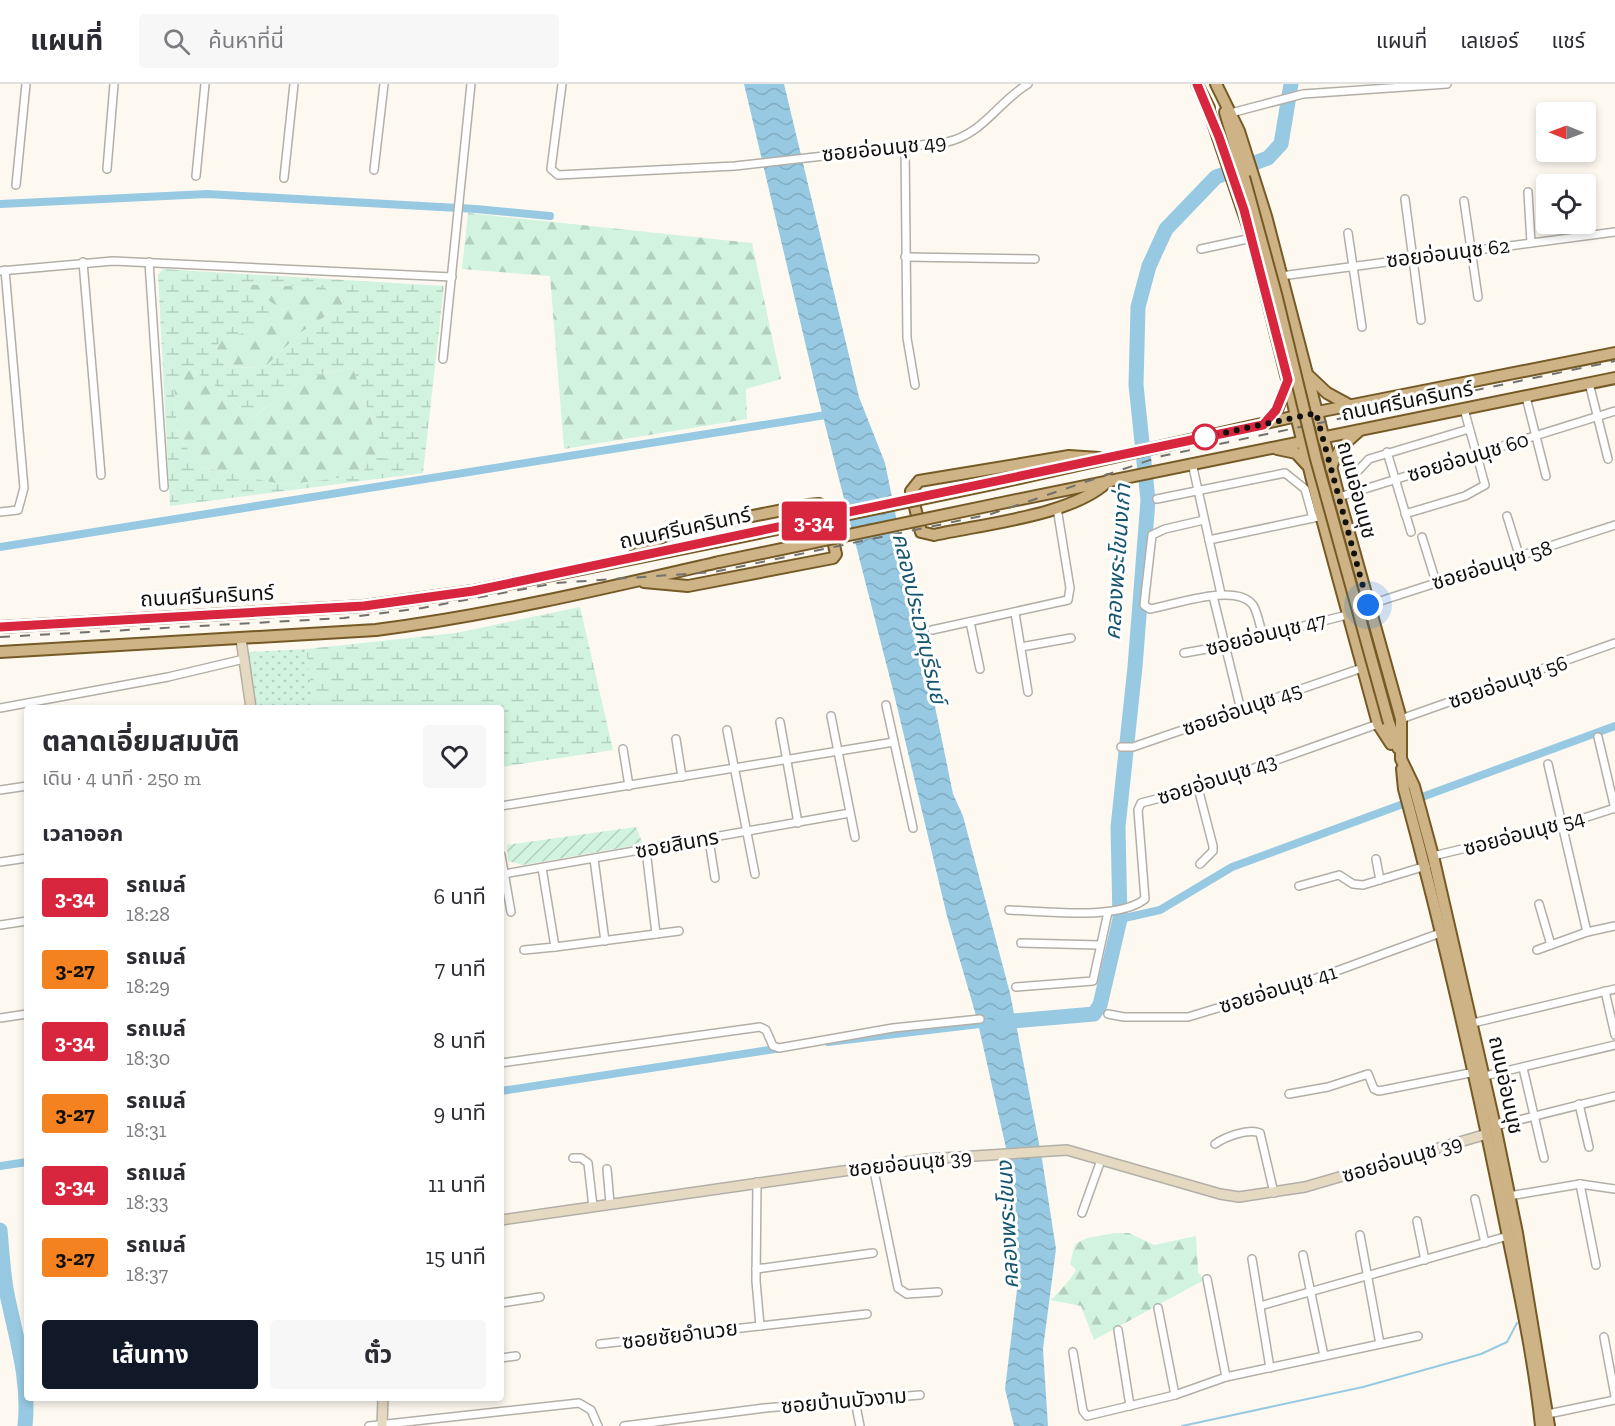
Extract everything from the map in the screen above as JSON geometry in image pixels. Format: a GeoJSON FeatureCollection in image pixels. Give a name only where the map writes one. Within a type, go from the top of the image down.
{"type":"FeatureCollection","features":[{"type":"Feature","properties":{"kind":"main road","name":"ถนนอ่อนนุช"},"geometry":{"type":"LineString","coordinates":[[1197,84],[1234,149]]}},
{"type":"Feature","properties":{"kind":"main road","name":"ถนนอ่อนนุช"},"geometry":{"type":"LineString","coordinates":[[1216,84],[1239,131],[1262,202],[1316,413],[1401,719],[1401,759]]}},
{"type":"Feature","properties":{"kind":"main road","name":"ถนนอ่อนนุช"},"geometry":{"type":"LineString","coordinates":[[1221,96],[1234,149],[1262,240],[1384,723]]}},
{"type":"Feature","properties":{"kind":"main road","name":"ถนนอ่อนนุช"},"geometry":{"type":"LineString","coordinates":[[1206,102],[1252,238],[1311,472],[1318,504],[1317,517],[1362,668],[1401,759],[1416,813],[1480,1074],[1512,1234],[1543,1418],[1549,1426]]}},
{"type":"Feature","properties":{"kind":"main road"},"geometry":{"type":"LineString","coordinates":[[1281,348],[1293,355],[1299,344]]}},
{"type":"Feature","properties":{"kind":"main road","name":"ถนนศรีนครินทร์"},"geometry":{"type":"LineString","coordinates":[[0,627],[364,606],[473,591],[993,484],[1297,416],[1615,353]]}},
{"type":"Feature","properties":{"kind":"main road"},"geometry":{"type":"LineString","coordinates":[[1307,373],[1316,385],[1351,406]]}},
{"type":"Feature","properties":{"kind":"main road","name":"ถนนศรีนครินทร์"},"geometry":{"type":"LineString","coordinates":[[0,652],[376,630],[429,623],[1167,468],[1615,378]]}},
{"type":"Feature","properties":{"kind":"main road"},"geometry":{"type":"LineString","coordinates":[[1263,425],[1276,410],[1288,380]]}},
{"type":"Feature","properties":{"kind":"main road"},"geometry":{"type":"LineString","coordinates":[[1331,468],[1343,444],[1361,430]]}},
{"type":"Feature","properties":{"kind":"main road"},"geometry":{"type":"LineString","coordinates":[[1267,448],[1296,453],[1304,459],[1311,472]]}},
{"type":"Feature","properties":{"kind":"main road"},"geometry":{"type":"LineString","coordinates":[[1106,459],[1069,456],[919,482],[911,491],[921,532],[929,535],[1058,508],[1090,496],[1110,480]]}},
{"type":"Feature","properties":{"kind":"main road"},"geometry":{"type":"LineString","coordinates":[[1318,504],[1329,493],[1339,497]]}},
{"type":"Feature","properties":{"kind":"main road"},"geometry":{"type":"LineString","coordinates":[[628,560],[650,544],[677,531],[808,505],[819,504],[826,509],[836,554],[833,558],[688,586],[634,581]]}},
{"type":"Feature","properties":{"kind":"main road","name":"ถนนอ่อนนุช"},"geometry":{"type":"LineString","coordinates":[[1428,860],[1443,932],[1469,1024]]}},
{"type":"Feature","properties":{"kind":"street"},"geometry":{"type":"LineString","coordinates":[[16,185],[26,84]]}},
{"type":"Feature","properties":{"kind":"street"},"geometry":{"type":"LineString","coordinates":[[107,169],[114,84]]}},
{"type":"Feature","properties":{"kind":"street"},"geometry":{"type":"LineString","coordinates":[[196,176],[205,84]]}},
{"type":"Feature","properties":{"kind":"street"},"geometry":{"type":"LineString","coordinates":[[284,178],[294,84]]}},
{"type":"Feature","properties":{"kind":"street"},"geometry":{"type":"LineString","coordinates":[[374,170],[384,84]]}},
{"type":"Feature","properties":{"kind":"street"},"geometry":{"type":"LineString","coordinates":[[444,359],[471,84]]}},
{"type":"Feature","properties":{"kind":"street","name":"ซอยอ่อนนุช 49"},"geometry":{"type":"LineString","coordinates":[[562,84],[553,173],[569,174],[756,164],[905,145],[947,142],[966,136],[987,121],[1008,98],[1028,84]]}},
{"type":"Feature","properties":{"kind":"street"},"geometry":{"type":"LineString","coordinates":[[1231,113],[1284,97],[1303,94],[1447,84]]}},
{"type":"Feature","properties":{"kind":"street"},"geometry":{"type":"LineString","coordinates":[[905,145],[907,338],[915,386]]}},
{"type":"Feature","properties":{"kind":"street"},"geometry":{"type":"LineString","coordinates":[[1528,192],[1531,243]]}},
{"type":"Feature","properties":{"kind":"street"},"geometry":{"type":"LineString","coordinates":[[1405,199],[1421,320]]}},
{"type":"Feature","properties":{"kind":"street"},"geometry":{"type":"LineString","coordinates":[[1464,201],[1478,297]]}},
{"type":"Feature","properties":{"kind":"street"},"geometry":{"type":"LineString","coordinates":[[1348,232],[1362,327]]}},
{"type":"Feature","properties":{"kind":"street","name":"ซอยอ่อนนุช 62"},"geometry":{"type":"LineString","coordinates":[[1281,276],[1615,232]]}},
{"type":"Feature","properties":{"kind":"street"},"geometry":{"type":"LineString","coordinates":[[1201,249],[1252,238]]}},
{"type":"Feature","properties":{"kind":"street"},"geometry":{"type":"LineString","coordinates":[[905,257],[1035,259]]}},
{"type":"Feature","properties":{"kind":"street"},"geometry":{"type":"LineString","coordinates":[[0,512],[18,510],[24,488],[3,271],[82,262],[149,262],[452,277]]}},
{"type":"Feature","properties":{"kind":"street"},"geometry":{"type":"LineString","coordinates":[[82,262],[100,475]]}},
{"type":"Feature","properties":{"kind":"street"},"geometry":{"type":"LineString","coordinates":[[149,262],[164,487]]}},
{"type":"Feature","properties":{"kind":"street"},"geometry":{"type":"LineString","coordinates":[[1589,383],[1608,459]]}},
{"type":"Feature","properties":{"kind":"street"},"geometry":{"type":"LineString","coordinates":[[1526,397],[1546,476]]}},
{"type":"Feature","properties":{"kind":"street"},"geometry":{"type":"LineString","coordinates":[[1406,514],[1482,489],[1485,482],[1464,409]]}},
{"type":"Feature","properties":{"kind":"street","name":"ซอยอ่อนนุช 60"},"geometry":{"type":"LineString","coordinates":[[1339,497],[1615,411]]}},
{"type":"Feature","properties":{"kind":"street"},"geometry":{"type":"LineString","coordinates":[[1351,494],[1351,482],[1359,468],[1369,459],[1469,429]]}},
{"type":"Feature","properties":{"kind":"street"},"geometry":{"type":"LineString","coordinates":[[1387,452],[1411,532]]}},
{"type":"Feature","properties":{"kind":"street"},"geometry":{"type":"LineString","coordinates":[[1192,463],[1209,540],[1224,646],[1241,710]]}},
{"type":"Feature","properties":{"kind":"street"},"geometry":{"type":"LineString","coordinates":[[1158,499],[1285,473],[1305,489],[1317,517],[1209,540]]}},
{"type":"Feature","properties":{"kind":"street"},"geometry":{"type":"LineString","coordinates":[[932,630],[1015,613],[1070,598],[1058,508]]}},
{"type":"Feature","properties":{"kind":"street"},"geometry":{"type":"LineString","coordinates":[[1507,516],[1520,558]]}},
{"type":"Feature","properties":{"kind":"street"},"geometry":{"type":"LineString","coordinates":[[1204,520],[1152,535],[1144,605],[1150,609],[1217,595],[1243,596],[1253,606],[1263,636]]}},
{"type":"Feature","properties":{"kind":"street","name":"ซอยอ่อนนุช 58"},"geometry":{"type":"LineString","coordinates":[[1368,605],[1436,582],[1520,558],[1615,525]]}},
{"type":"Feature","properties":{"kind":"street"},"geometry":{"type":"LineString","coordinates":[[1422,537],[1436,582]]}},
{"type":"Feature","properties":{"kind":"street"},"geometry":{"type":"LineString","coordinates":[[1015,613],[1028,692]]}},
{"type":"Feature","properties":{"kind":"street","name":"ซอยอ่อนนุช 47"},"geometry":{"type":"LineString","coordinates":[[1184,653],[1224,646],[1347,615]]}},
{"type":"Feature","properties":{"kind":"street"},"geometry":{"type":"LineString","coordinates":[[970,622],[980,669]]}},
{"type":"Feature","properties":{"kind":"street"},"geometry":{"type":"LineString","coordinates":[[1022,647],[1071,638]]}},
{"type":"Feature","properties":{"kind":"street"},"geometry":{"type":"LineString","coordinates":[[241,639],[251,705]]}},
{"type":"Feature","properties":{"kind":"street","name":"ซอยอ่อนนุช 56"},"geometry":{"type":"LineString","coordinates":[[1401,719],[1615,643]]}},
{"type":"Feature","properties":{"kind":"street"},"geometry":{"type":"LineString","coordinates":[[0,708],[168,677],[244,659]]}},
{"type":"Feature","properties":{"kind":"street","name":"ซอยอ่อนนุช 45"},"geometry":{"type":"LineString","coordinates":[[1127,747],[1362,668]]}},
{"type":"Feature","properties":{"kind":"street"},"geometry":{"type":"LineString","coordinates":[[886,705],[913,828]]}},
{"type":"Feature","properties":{"kind":"street"},"geometry":{"type":"LineString","coordinates":[[831,716],[855,837]]}},
{"type":"Feature","properties":{"kind":"street"},"geometry":{"type":"LineString","coordinates":[[780,722],[798,823]]}},
{"type":"Feature","properties":{"kind":"street","name":"ซอยอ่อนนุช 43"},"geometry":{"type":"LineString","coordinates":[[1009,910],[1108,912],[1127,909],[1145,899],[1139,806],[1198,788],[1384,723]]}},
{"type":"Feature","properties":{"kind":"street"},"geometry":{"type":"LineString","coordinates":[[727,730],[755,874]]}},
{"type":"Feature","properties":{"kind":"street"},"geometry":{"type":"LineString","coordinates":[[1598,737],[1615,808]]}},
{"type":"Feature","properties":{"kind":"street"},"geometry":{"type":"LineString","coordinates":[[676,739],[682,777]]}},
{"type":"Feature","properties":{"kind":"street"},"geometry":{"type":"LineString","coordinates":[[504,806],[894,742]]}},
{"type":"Feature","properties":{"kind":"street"},"geometry":{"type":"LineString","coordinates":[[623,749],[629,786]]}},
{"type":"Feature","properties":{"kind":"street"},"geometry":{"type":"LineString","coordinates":[[1548,764],[1587,932]]}},
{"type":"Feature","properties":{"kind":"street"},"geometry":{"type":"LineString","coordinates":[[0,790],[24,786]]}},
{"type":"Feature","properties":{"kind":"street"},"geometry":{"type":"LineString","coordinates":[[1198,788],[1213,846],[1213,851],[1200,864]]}},
{"type":"Feature","properties":{"kind":"street","name":"ซอยอ่อนนุช 54"},"geometry":{"type":"LineString","coordinates":[[1299,886],[1339,875],[1353,884],[1380,880],[1428,860],[1562,825],[1615,808]]}},
{"type":"Feature","properties":{"kind":"street","name":"ซอยสินทร"},"geometry":{"type":"LineString","coordinates":[[504,874],[709,840],[850,813]]}},
{"type":"Feature","properties":{"kind":"street"},"geometry":{"type":"LineString","coordinates":[[709,840],[715,878]]}},
{"type":"Feature","properties":{"kind":"street"},"geometry":{"type":"LineString","coordinates":[[646,850],[656,934]]}},
{"type":"Feature","properties":{"kind":"street"},"geometry":{"type":"LineString","coordinates":[[0,862],[24,858]]}},
{"type":"Feature","properties":{"kind":"street"},"geometry":{"type":"LineString","coordinates":[[594,859],[605,941]]}},
{"type":"Feature","properties":{"kind":"street"},"geometry":{"type":"LineString","coordinates":[[1376,859],[1380,880]]}},
{"type":"Feature","properties":{"kind":"street"},"geometry":{"type":"LineString","coordinates":[[542,868],[555,947]]}},
{"type":"Feature","properties":{"kind":"street"},"geometry":{"type":"LineString","coordinates":[[504,874],[511,912]]}},
{"type":"Feature","properties":{"kind":"street"},"geometry":{"type":"LineString","coordinates":[[1539,904],[1551,945]]}},
{"type":"Feature","properties":{"kind":"street"},"geometry":{"type":"LineString","coordinates":[[1016,987],[1093,981],[1108,912]]}},
{"type":"Feature","properties":{"kind":"street"},"geometry":{"type":"LineString","coordinates":[[0,925],[24,921]]}},
{"type":"Feature","properties":{"kind":"street"},"geometry":{"type":"LineString","coordinates":[[1537,950],[1587,932],[1615,926]]}},
{"type":"Feature","properties":{"kind":"street"},"geometry":{"type":"LineString","coordinates":[[524,951],[679,931]]}},
{"type":"Feature","properties":{"kind":"street","name":"ซอยอ่อนนุช 41"},"geometry":{"type":"LineString","coordinates":[[1108,1014],[1132,1017],[1188,1017],[1323,976],[1443,932]]}},
{"type":"Feature","properties":{"kind":"street"},"geometry":{"type":"LineString","coordinates":[[1021,943],[1099,945]]}},
{"type":"Feature","properties":{"kind":"street"},"geometry":{"type":"LineString","coordinates":[[1469,1024],[1615,989]]}},
{"type":"Feature","properties":{"kind":"street"},"geometry":{"type":"LineString","coordinates":[[1605,992],[1615,1035]]}},
{"type":"Feature","properties":{"kind":"street"},"geometry":{"type":"LineString","coordinates":[[0,1018],[24,1014]]}},
{"type":"Feature","properties":{"kind":"street"},"geometry":{"type":"LineString","coordinates":[[504,1064],[760,1027],[766,1030],[773,1046],[779,1048],[893,1028],[980,1019]]}},
{"type":"Feature","properties":{"kind":"street"},"geometry":{"type":"LineString","coordinates":[[1289,1094],[1328,1087],[1368,1074],[1374,1089],[1379,1091],[1523,1068],[1615,1045]]}},
{"type":"Feature","properties":{"kind":"street"},"geometry":{"type":"LineString","coordinates":[[1523,1068],[1544,1158]]}},
{"type":"Feature","properties":{"kind":"street"},"geometry":{"type":"LineString","coordinates":[[1491,1130],[1579,1104],[1615,1096]]}},
{"type":"Feature","properties":{"kind":"street"},"geometry":{"type":"LineString","coordinates":[[1579,1104],[1589,1147]]}},
{"type":"Feature","properties":{"kind":"street","name":"ซอยอ่อนนุช 39"},"geometry":{"type":"LineString","coordinates":[[504,1220],[945,1156],[1067,1150],[1220,1194],[1239,1197],[1305,1187],[1491,1130]]}},
{"type":"Feature","properties":{"kind":"street"},"geometry":{"type":"LineString","coordinates":[[1215,1144],[1222,1139],[1253,1131],[1260,1133],[1274,1193]]}},
{"type":"Feature","properties":{"kind":"street"},"geometry":{"type":"LineString","coordinates":[[573,1158],[581,1158],[588,1163],[593,1206]]}},
{"type":"Feature","properties":{"kind":"street"},"geometry":{"type":"LineString","coordinates":[[1083,1212],[1101,1160]]}},
{"type":"Feature","properties":{"kind":"street"},"geometry":{"type":"LineString","coordinates":[[873,1166],[898,1288],[907,1294],[938,1292]]}},
{"type":"Feature","properties":{"kind":"street"},"geometry":{"type":"LineString","coordinates":[[607,1169],[610,1203]]}},
{"type":"Feature","properties":{"kind":"street","name":"ซอยชัยอำนวย"},"geometry":{"type":"LineString","coordinates":[[757,1182],[756,1269],[760,1326]]}},
{"type":"Feature","properties":{"kind":"street"},"geometry":{"type":"LineString","coordinates":[[1505,1197],[1580,1184],[1615,1189]]}},
{"type":"Feature","properties":{"kind":"street"},"geometry":{"type":"LineString","coordinates":[[1580,1184],[1596,1265]]}},
{"type":"Feature","properties":{"kind":"street"},"geometry":{"type":"LineString","coordinates":[[1475,1199],[1485,1243]]}},
{"type":"Feature","properties":{"kind":"street"},"geometry":{"type":"LineString","coordinates":[[1417,1221],[1425,1260]]}},
{"type":"Feature","properties":{"kind":"street"},"geometry":{"type":"LineString","coordinates":[[1260,1306],[1512,1234]]}},
{"type":"Feature","properties":{"kind":"street"},"geometry":{"type":"LineString","coordinates":[[1360,1235],[1380,1344]]}},
{"type":"Feature","properties":{"kind":"street"},"geometry":{"type":"LineString","coordinates":[[756,1269],[873,1253]]}},
{"type":"Feature","properties":{"kind":"street"},"geometry":{"type":"LineString","coordinates":[[1303,1255],[1324,1356]]}},
{"type":"Feature","properties":{"kind":"street"},"geometry":{"type":"LineString","coordinates":[[1251,1259],[1270,1368]]}},
{"type":"Feature","properties":{"kind":"street"},"geometry":{"type":"LineString","coordinates":[[1207,1279],[1226,1377]]}},
{"type":"Feature","properties":{"kind":"street"},"geometry":{"type":"LineString","coordinates":[[504,1303],[540,1297]]}},
{"type":"Feature","properties":{"kind":"street"},"geometry":{"type":"LineString","coordinates":[[1158,1308],[1175,1395]]}},
{"type":"Feature","properties":{"kind":"street","name":"ซอยชัยอำนวย"},"geometry":{"type":"LineString","coordinates":[[600,1344],[867,1314]]}},
{"type":"Feature","properties":{"kind":"street"},"geometry":{"type":"LineString","coordinates":[[1118,1330],[1130,1406]]}},
{"type":"Feature","properties":{"kind":"street"},"geometry":{"type":"LineString","coordinates":[[1073,1352],[1084,1414],[1090,1416],[1175,1395],[1226,1377],[1418,1336]]}},
{"type":"Feature","properties":{"kind":"street"},"geometry":{"type":"LineString","coordinates":[[1543,1418],[1615,1398],[1604,1337]]}},
{"type":"Feature","properties":{"kind":"street"},"geometry":{"type":"LineString","coordinates":[[504,1358],[516,1356]]}},
{"type":"Feature","properties":{"kind":"street","name":"ซอยบ้านบัวงาม"},"geometry":{"type":"LineString","coordinates":[[624,1426],[765,1408],[920,1395]]}},
{"type":"Feature","properties":{"kind":"street"},"geometry":{"type":"LineString","coordinates":[[382,1425],[383,1401]]}},
{"type":"Feature","properties":{"kind":"street"},"geometry":{"type":"LineString","coordinates":[[855,1401],[860,1426]]}},
{"type":"Feature","properties":{"kind":"street"},"geometry":{"type":"LineString","coordinates":[[369,1426],[579,1403],[588,1407],[598,1426]]}},
{"type":"Feature","properties":{"kind":"green space"},"geometry":{"type":"Polygon","coordinates":[[[468,213],[752,243],[781,379],[746,389],[747,419],[564,449],[550,276],[462,269],[468,213]]]}},
{"type":"Feature","properties":{"kind":"green space"},"geometry":{"type":"Polygon","coordinates":[[[163,269],[444,286],[423,473],[170,506],[158,275],[163,269]],[[243,284],[283,310],[255,329],[220,340],[215,352],[227,367],[264,368],[300,333],[344,304],[337,288],[243,284]],[[190,368],[174,389],[178,436],[201,467],[284,485],[362,475],[370,457],[391,459],[376,433],[353,368],[323,374],[298,384],[252,419],[220,389],[190,368]]]}},
{"type":"Feature","properties":{"kind":"green space"},"geometry":{"type":"Polygon","coordinates":[[[242,284],[338,288],[344,304],[300,333],[264,368],[227,367],[215,352],[220,340],[255,329],[283,310],[242,284]]]}},
{"type":"Feature","properties":{"kind":"green space"},"geometry":{"type":"Polygon","coordinates":[[[190,368],[220,389],[252,419],[298,384],[322,374],[353,368],[376,433],[391,459],[363,475],[284,485],[201,467],[178,436],[174,389],[190,368]]]}},
{"type":"Feature","properties":{"kind":"green space"},"geometry":{"type":"Polygon","coordinates":[[[580,607],[613,750],[504,767],[504,705],[314,705],[306,649],[456,633],[580,607]]]}},
{"type":"Feature","properties":{"kind":"green space"},"geometry":{"type":"Polygon","coordinates":[[[306,649],[314,705],[256,705],[247,652],[306,649]]]}},
{"type":"Feature","properties":{"kind":"green space"},"geometry":{"type":"Polygon","coordinates":[[[636,827],[643,844],[523,865],[508,861],[507,845],[636,827]]]}},
{"type":"Feature","properties":{"kind":"green space"},"geometry":{"type":"Polygon","coordinates":[[[1129,1233],[1154,1245],[1196,1236],[1198,1272],[1204,1280],[1094,1340],[1081,1306],[1050,1300],[1076,1270],[1070,1264],[1075,1244],[1087,1238],[1129,1233]]]}},
{"type":"Feature","properties":{"kind":"water"},"geometry":{"type":"Polygon","coordinates":[[[744,84],[784,84],[859,397],[885,463],[953,794],[963,816],[1010,993],[1042,1159],[1056,1249],[1043,1349],[1048,1426],[1014,1426],[1005,1389],[1018,1281],[1018,1256],[1006,1148],[977,1019],[947,916],[895,698],[818,397],[744,84]]]}},
{"type":"Feature","properties":{"kind":"waterway","name":"คลองพระโขนงเก่า"},"geometry":{"type":"LineString","coordinates":[[1003,1027],[1002,1022],[1094,1014],[1100,1005],[1120,919],[1118,827],[1135,667],[1148,500],[1136,385],[1138,307],[1149,266],[1166,229],[1216,177],[1268,158],[1281,144],[1291,84]]}},
{"type":"Feature","properties":{"kind":"waterway"},"geometry":{"type":"LineString","coordinates":[[0,204],[207,194],[476,209],[550,216]]}},
{"type":"Feature","properties":{"kind":"waterway"},"geometry":{"type":"LineString","coordinates":[[0,547],[832,414]]}},
{"type":"Feature","properties":{"kind":"waterway"},"geometry":{"type":"LineString","coordinates":[[1120,919],[1160,910],[1232,867],[1615,726]]}},
{"type":"Feature","properties":{"kind":"waterway"},"geometry":{"type":"LineString","coordinates":[[828,1042],[988,1023]]}},
{"type":"Feature","properties":{"kind":"waterway"},"geometry":{"type":"LineString","coordinates":[[504,1091],[782,1048]]}},
{"type":"Feature","properties":{"kind":"waterway"},"geometry":{"type":"LineString","coordinates":[[0,1166],[24,1162]]}},
{"type":"Feature","properties":{"kind":"waterway"},"geometry":{"type":"LineString","coordinates":[[0,1230],[6,1286],[24,1376]]}},
{"type":"Feature","properties":{"kind":"waterway"},"geometry":{"type":"LineString","coordinates":[[1182,1426],[1363,1387],[1481,1354],[1507,1342],[1517,1323]]}},
{"type":"Feature","properties":{"kind":"waterway"},"geometry":{"type":"LineString","coordinates":[[25,1426],[26,1401]]}},
{"type":"Feature","properties":{"kind":"railway"},"geometry":{"type":"LineString","coordinates":[[0,637],[344,618],[422,608],[556,583],[714,572],[991,514],[1162,456],[1615,361]]}},
{"type":"Feature","properties":{"kind":"bus line","name":"3-34"},"geometry":{"type":"LineString","coordinates":[[0,627],[364,606],[473,591],[993,484],[1263,425],[1282,400],[1288,380],[1244,210],[1206,102],[1197,84]]}},
{"type":"Feature","properties":{"kind":"route"},"geometry":{"type":"LineString","coordinates":[[1205,437],[1316,413],[1368,605]]}},
{"type":"Feature","properties":{"kind":"water label","name":"คลองประเวศบุรีรมย์"},"geometry":{"type":"Point","coordinates":[920,618]}},
{"type":"Feature","properties":{"kind":"water label","name":"คลองพระโขนง"},"geometry":{"type":"Point","coordinates":[1007,1225]}}]}
